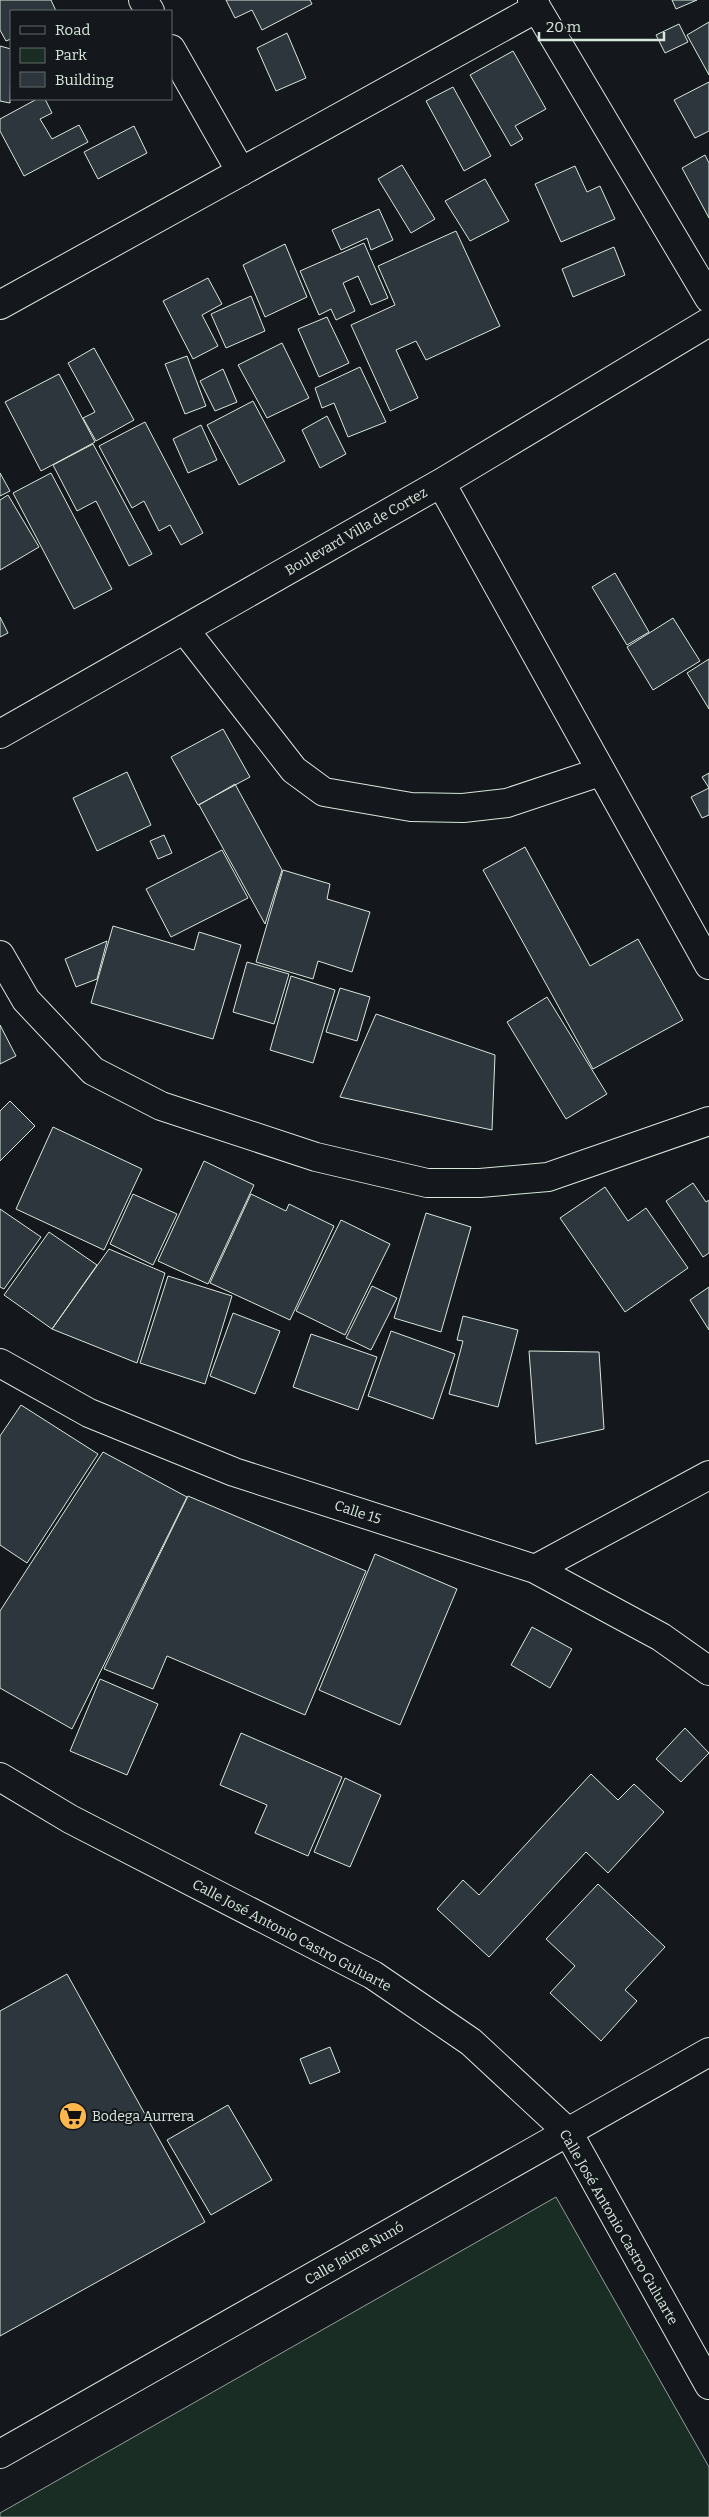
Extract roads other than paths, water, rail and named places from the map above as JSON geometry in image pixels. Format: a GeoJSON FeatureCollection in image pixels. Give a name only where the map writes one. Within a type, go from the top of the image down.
{"type":"FeatureCollection","features":[{"type":"Feature","properties":{"kind":"street"},"geometry":{"type":"LineString","coordinates":[[0,304],[241,172],[534,4],[709,298]]}},
{"type":"Feature","properties":{"kind":"street"},"geometry":{"type":"LineString","coordinates":[[172,51],[241,172]]}},
{"type":"Feature","properties":{"kind":"street","name":"Boulevard Villa de Cortez"},"geometry":{"type":"LineString","coordinates":[[0,734],[441,483],[709,322]]}},
{"type":"Feature","properties":{"kind":"street"},"geometry":{"type":"LineString","coordinates":[[441,483],[709,965]]}},
{"type":"Feature","properties":{"kind":"street"},"geometry":{"type":"LineString","coordinates":[[184,629],[294,770],[324,792],[411,807],[463,808],[507,803],[600,772]]}},
{"type":"Feature","properties":{"kind":"street"},"geometry":{"type":"LineString","coordinates":[[0,955],[26,1000],[93,1071],[161,1106],[316,1156],[427,1183],[480,1183],[548,1177],[709,1122]]}},
{"type":"Feature","properties":{"kind":"street","name":"Calle 15"},"geometry":{"type":"LineString","coordinates":[[0,1363],[89,1413],[234,1472],[535,1569],[661,1637],[709,1671]]}},
{"type":"Feature","properties":{"kind":"street"},"geometry":{"type":"LineString","coordinates":[[535,1569],[709,1475]]}},
{"type":"Feature","properties":{"kind":"street","name":"Calle José Antonio Castro Guluarte"},"geometry":{"type":"LineString","coordinates":[[0,1777],[70,1818],[373,1974],[471,2042],[568,2132],[709,2385]]}},
{"type":"Feature","properties":{"kind":"street","name":"Calle Jaime Nunó"},"geometry":{"type":"LineString","coordinates":[[0,2454],[709,2052]]}},
{"type":"Feature","properties":{"kind":"place","name":"Bodega Aurrera"},"geometry":{"type":"Point","coordinates":[73,2116]}}]}
